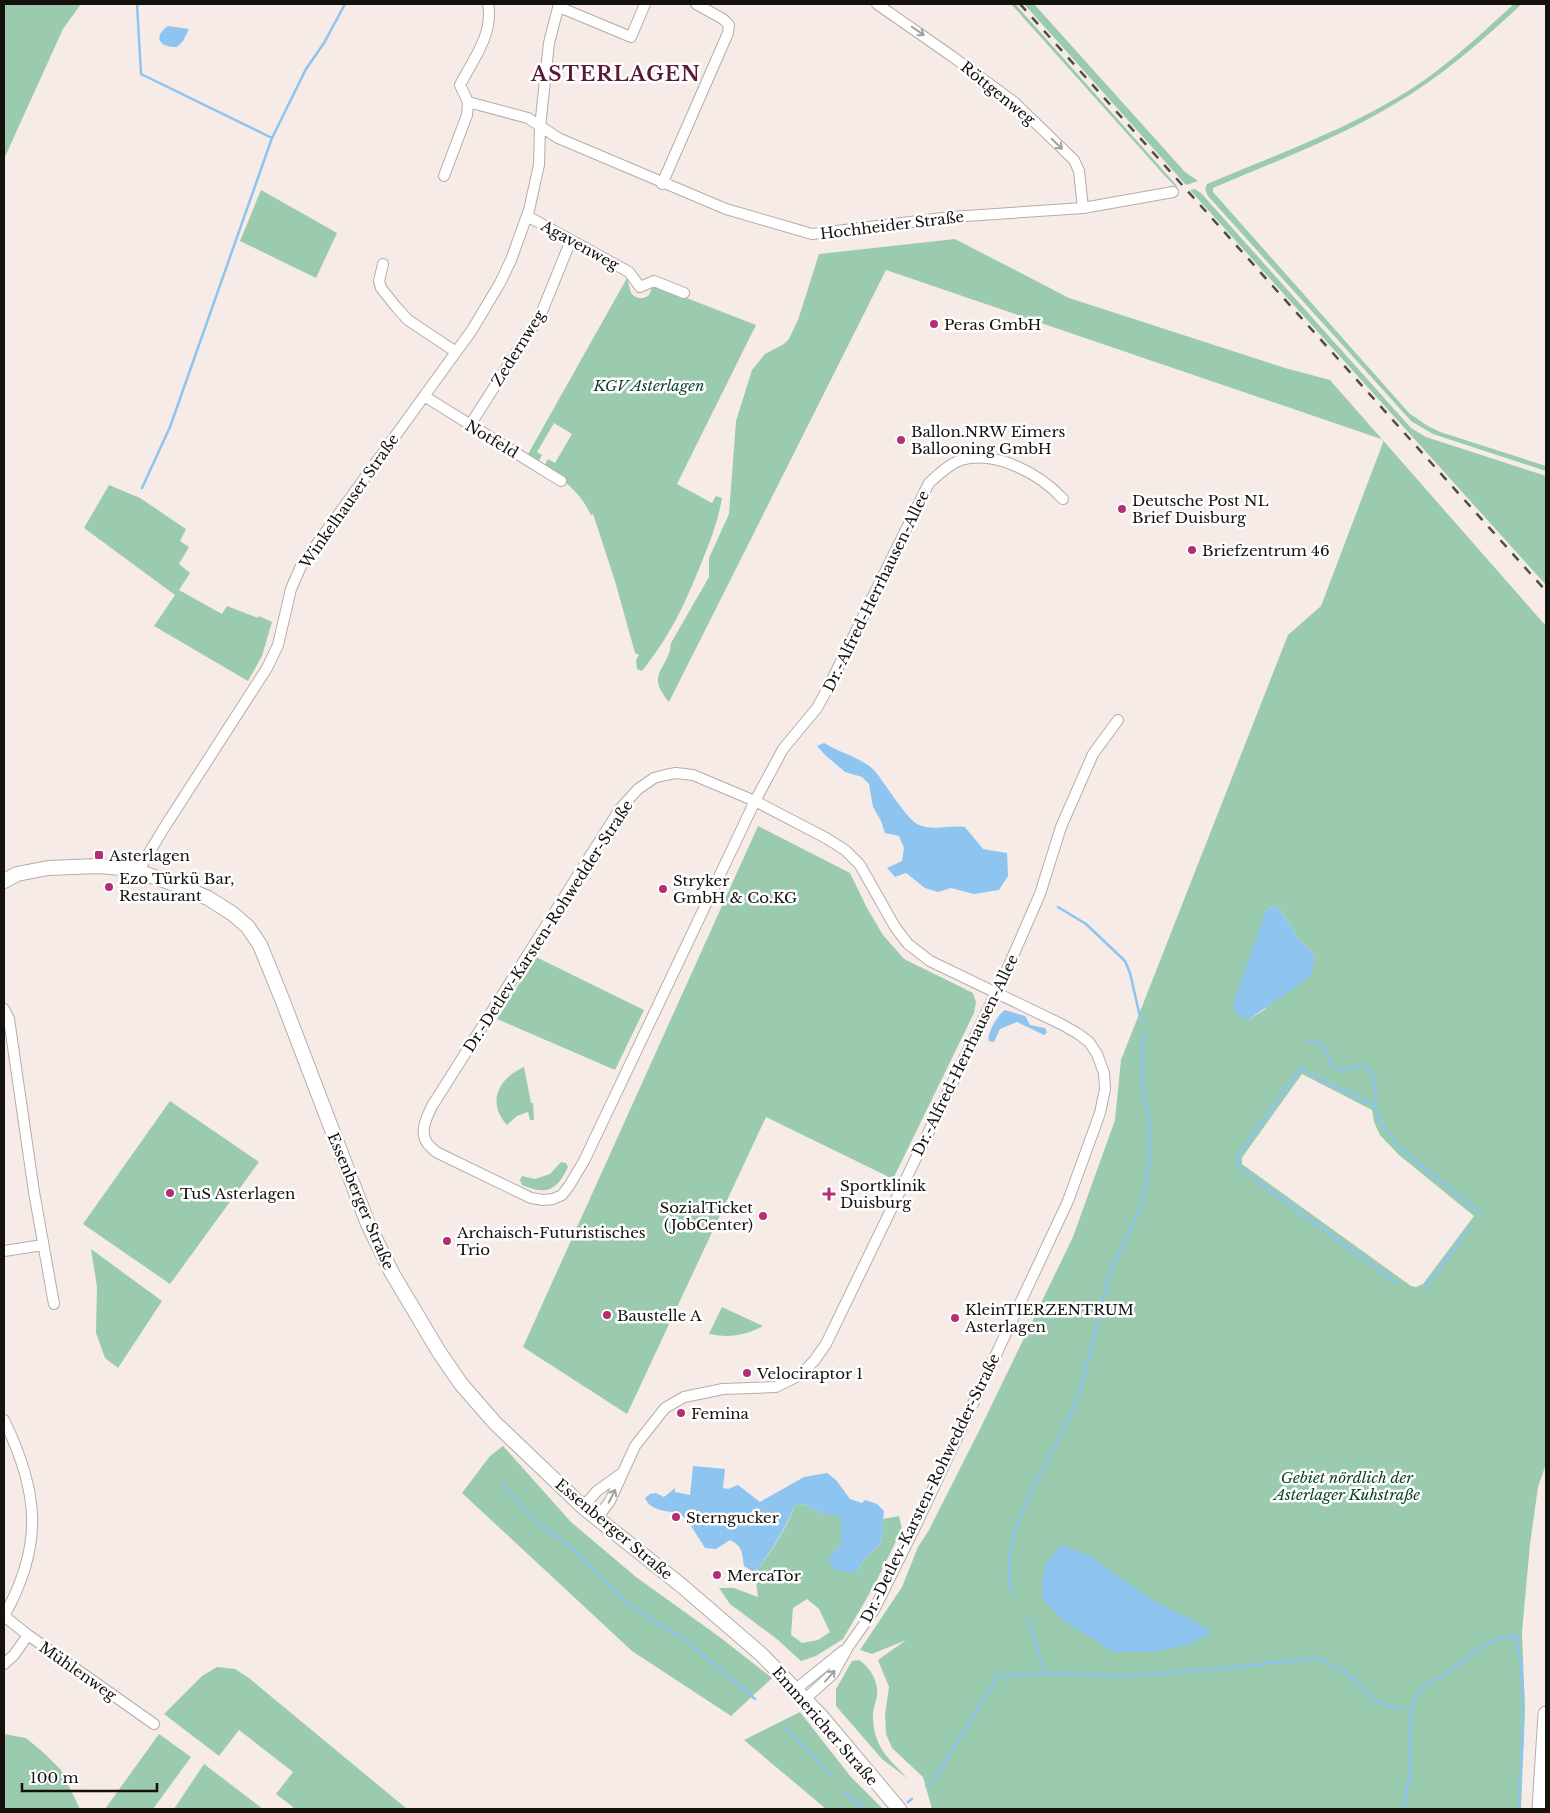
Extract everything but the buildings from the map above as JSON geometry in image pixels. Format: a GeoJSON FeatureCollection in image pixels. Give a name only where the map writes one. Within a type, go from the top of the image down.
{"type":"FeatureCollection","features":[{"type":"Feature","properties":{"kind":"highway"},"geometry":{"type":"LineString","coordinates":[[1540,1809],[1546,1714]]}},
{"type":"Feature","properties":{"kind":"main road","name":"Essenberger Straße"},"geometry":{"type":"LineString","coordinates":[[4,881],[10,874],[62,867],[110,866],[140,871],[208,898],[233,914],[248,927],[264,954],[368,1224],[392,1273],[439,1352],[461,1384],[495,1422],[583,1507],[682,1586]]}},
{"type":"Feature","properties":{"kind":"main road","name":"Emmericher Straße"},"geometry":{"type":"LineString","coordinates":[[682,1586],[737,1632],[800,1694],[899,1809]]}},
{"type":"Feature","properties":{"kind":"street"},"geometry":{"type":"LineString","coordinates":[[444,176],[467,115],[468,102],[460,85],[483,41],[488,27],[490,12],[488,4]]}},
{"type":"Feature","properties":{"kind":"street"},"geometry":{"type":"LineString","coordinates":[[559,5],[631,37],[645,4]]}},
{"type":"Feature","properties":{"kind":"street"},"geometry":{"type":"LineString","coordinates":[[662,184],[728,33],[729,25],[724,19],[696,4]]}},
{"type":"Feature","properties":{"kind":"street","name":"Röttgenweg"},"geometry":{"type":"LineString","coordinates":[[877,4],[954,57],[1014,102],[1074,160],[1079,171],[1083,208]]}},
{"type":"Feature","properties":{"kind":"street","name":"Winkelhauser Straße"},"geometry":{"type":"LineString","coordinates":[[140,871],[164,828],[267,668],[278,645],[291,589],[300,566],[472,330],[500,282],[515,251],[527,216],[540,165],[540,127],[549,43],[559,5]]}},
{"type":"Feature","properties":{"kind":"street"},"geometry":{"type":"LineString","coordinates":[[468,102],[528,118],[540,127]]}},
{"type":"Feature","properties":{"kind":"street","name":"Hochheider Straße"},"geometry":{"type":"LineString","coordinates":[[540,127],[558,138],[726,210],[812,234],[951,217],[1083,208],[1173,192]]}},
{"type":"Feature","properties":{"kind":"street","name":"Agavenweg"},"geometry":{"type":"LineString","coordinates":[[527,216],[629,272],[640,286],[654,282],[684,293]]}},
{"type":"Feature","properties":{"kind":"street","name":"Zedernweg"},"geometry":{"type":"LineString","coordinates":[[470,425],[541,314],[571,240]]}},
{"type":"Feature","properties":{"kind":"street"},"geometry":{"type":"LineString","coordinates":[[383,264],[379,281],[381,288],[397,308],[408,320],[456,352]]}},
{"type":"Feature","properties":{"kind":"street","name":"Notfeld"},"geometry":{"type":"LineString","coordinates":[[424,396],[561,481]]}},
{"type":"Feature","properties":{"kind":"street","name":"Dr.-Alfred-Herrhausen-Allee"},"geometry":{"type":"LineString","coordinates":[[625,1075],[755,801],[783,749],[817,708],[929,483],[944,470],[960,460],[990,459],[1014,466],[1037,477],[1052,486],[1063,499]]}},
{"type":"Feature","properties":{"kind":"street","name":"Dr.-Alfred-Herrhausen-Allee"},"geometry":{"type":"LineString","coordinates":[[597,1518],[610,1501],[635,1446],[665,1408],[684,1397],[722,1388],[776,1387],[800,1375],[814,1361],[826,1344],[996,992],[1040,894],[1061,827],[1093,754],[1118,720]]}},
{"type":"Feature","properties":{"kind":"street","name":"Dr.-Detlev-Karsten-Rohwedder-Straße"},"geometry":{"type":"LineString","coordinates":[[625,1075],[584,1161],[562,1195],[553,1199],[542,1200],[532,1198],[436,1152],[426,1143],[425,1122],[432,1106],[620,809],[638,789],[654,778],[676,774],[693,775],[755,801],[845,850],[860,865],[895,927],[908,944],[930,960],[1061,1024],[1089,1042],[1097,1054],[1104,1073],[1105,1089],[1100,1113],[1068,1201],[917,1523],[874,1610],[848,1647],[800,1694]]}},
{"type":"Feature","properties":{"kind":"street"},"geometry":{"type":"LineString","coordinates":[[4,1009],[9,1019],[43,1245],[54,1304]]}},
{"type":"Feature","properties":{"kind":"street"},"geometry":{"type":"LineString","coordinates":[[4,1251],[43,1245]]}},
{"type":"Feature","properties":{"kind":"street"},"geometry":{"type":"LineString","coordinates":[[4,1420],[25,1471],[31,1497],[33,1519],[23,1574],[16,1595],[4,1616]]}},
{"type":"Feature","properties":{"kind":"street","name":"Dr.-Alfred-Herrhausen-Allee"},"geometry":{"type":"LineString","coordinates":[[583,1507],[597,1491],[623,1472]]}},
{"type":"Feature","properties":{"kind":"street","name":"Mühlenweg"},"geometry":{"type":"LineString","coordinates":[[4,1616],[154,1724]]}},
{"type":"Feature","properties":{"kind":"street"},"geometry":{"type":"LineString","coordinates":[[4,1664],[14,1656],[28,1635]]}},
{"type":"Feature","properties":{"kind":"green space"},"geometry":{"type":"Polygon","coordinates":[[[4,4],[81,4],[63,29],[4,159],[4,4]]]}},
{"type":"Feature","properties":{"kind":"green space"},"geometry":{"type":"Polygon","coordinates":[[[1011,4],[1015,4],[1178,187],[1165,176],[1011,4]]]}},
{"type":"Feature","properties":{"kind":"green space"},"geometry":{"type":"Polygon","coordinates":[[[1024,4],[1034,4],[1185,172],[1198,181],[1186,185],[1024,4]]]}},
{"type":"Feature","properties":{"kind":"green space"},"geometry":{"type":"Polygon","coordinates":[[[1514,4],[1522,4],[1460,58],[1410,94],[1349,129],[1213,188],[1213,192],[1409,413],[1440,432],[1546,466],[1546,471],[1433,434],[1411,421],[1208,196],[1205,189],[1207,184],[1334,130],[1408,91],[1449,61],[1514,4]]]}},
{"type":"Feature","properties":{"kind":"green space"},"geometry":{"type":"Polygon","coordinates":[[[1195,189],[1201,193],[1411,428],[1426,437],[1546,476],[1546,585],[1190,190],[1195,189]]]}},
{"type":"Feature","properties":{"kind":"green space"},"geometry":{"type":"Polygon","coordinates":[[[261,190],[337,233],[316,278],[240,241],[261,190]]]}},
{"type":"Feature","properties":{"kind":"green space"},"geometry":{"type":"Polygon","coordinates":[[[955,239],[1069,298],[1285,368],[1330,380],[1382,439],[886,270],[669,702],[658,684],[658,678],[671,643],[709,577],[709,558],[729,514],[736,421],[752,370],[765,354],[784,344],[789,339],[798,320],[819,254],[955,239]]]}},
{"type":"Feature","properties":{"kind":"green space","name":"KGV Asterlagen"},"geometry":{"type":"Polygon","coordinates":[[[627,278],[631,293],[637,298],[644,298],[649,295],[653,285],[756,325],[677,484],[712,503],[716,496],[722,498],[711,540],[689,594],[676,620],[642,671],[637,669],[636,660],[639,655],[635,653],[615,581],[593,514],[591,515],[571,487],[544,466],[548,459],[555,463],[572,434],[554,423],[537,452],[542,455],[538,463],[527,456],[627,278]]]}},
{"type":"Feature","properties":{"kind":"green space","name":"Gebiet nördlich der Asterlager Kuhstraße"},"geometry":{"type":"Polygon","coordinates":[[[1384,441],[1546,626],[1546,1464],[1538,1487],[1530,1544],[1522,1632],[1525,1711],[1521,1809],[932,1809],[923,1777],[892,1748],[886,1734],[885,1715],[889,1687],[878,1660],[906,1640],[872,1654],[860,1650],[902,1587],[918,1547],[929,1530],[981,1427],[1073,1237],[1115,1120],[1121,1060],[1288,635],[1321,606],[1384,441]],[[1277,905],[1266,910],[1258,937],[1248,1020],[1264,1010],[1315,955],[1300,941],[1277,905]],[[1302,1074],[1242,1158],[1242,1164],[1411,1286],[1416,1287],[1423,1284],[1474,1216],[1399,1155],[1380,1135],[1374,1122],[1372,1110],[1302,1074]]]}},
{"type":"Feature","properties":{"kind":"green space"},"geometry":{"type":"Polygon","coordinates":[[[109,485],[140,498],[186,529],[180,541],[189,547],[179,564],[190,573],[179,590],[222,614],[227,606],[272,622],[262,656],[248,681],[154,626],[175,595],[84,528],[109,485]]]}},
{"type":"Feature","properties":{"kind":"green space"},"geometry":{"type":"Polygon","coordinates":[[[758,826],[850,873],[883,935],[904,959],[973,993],[976,1002],[974,1013],[893,1179],[766,1117],[627,1414],[523,1347],[758,826]]]}},
{"type":"Feature","properties":{"kind":"green space"},"geometry":{"type":"Polygon","coordinates":[[[536,957],[644,1010],[615,1070],[497,1019],[536,957]]]}},
{"type":"Feature","properties":{"kind":"green space"},"geometry":{"type":"Polygon","coordinates":[[[524,1067],[531,1103],[533,1103],[534,1120],[530,1120],[528,1112],[517,1116],[507,1125],[497,1108],[498,1092],[508,1077],[524,1067]]]}},
{"type":"Feature","properties":{"kind":"green space","name":"TuS Asterlagen"},"geometry":{"type":"Polygon","coordinates":[[[170,1101],[259,1162],[170,1284],[83,1224],[170,1101]]]}},
{"type":"Feature","properties":{"kind":"green space"},"geometry":{"type":"Polygon","coordinates":[[[561,1162],[566,1163],[568,1167],[560,1181],[550,1189],[538,1190],[522,1185],[520,1180],[522,1176],[535,1179],[550,1174],[561,1162]]]}},
{"type":"Feature","properties":{"kind":"green space"},"geometry":{"type":"Polygon","coordinates":[[[91,1249],[162,1301],[118,1368],[105,1358],[96,1333],[97,1287],[91,1249]]]}},
{"type":"Feature","properties":{"kind":"green space"},"geometry":{"type":"Polygon","coordinates":[[[722,1307],[763,1326],[736,1335],[709,1334],[722,1307]]]}},
{"type":"Feature","properties":{"kind":"green space"},"geometry":{"type":"Polygon","coordinates":[[[503,1446],[571,1522],[636,1577],[721,1638],[772,1678],[731,1716],[632,1651],[462,1493],[490,1456],[503,1446]]]}},
{"type":"Feature","properties":{"kind":"green space"},"geometry":{"type":"Polygon","coordinates":[[[804,1504],[818,1512],[841,1516],[841,1544],[828,1560],[856,1572],[865,1558],[881,1543],[883,1519],[899,1516],[902,1529],[875,1584],[843,1639],[816,1656],[801,1661],[778,1640],[730,1604],[719,1588],[734,1588],[758,1597],[755,1573],[778,1540],[795,1505],[804,1504]],[[807,1599],[793,1608],[791,1635],[802,1643],[818,1640],[830,1632],[819,1609],[807,1599]]]}},
{"type":"Feature","properties":{"kind":"green space"},"geometry":{"type":"Polygon","coordinates":[[[859,1660],[870,1671],[877,1685],[873,1718],[880,1747],[907,1778],[882,1759],[836,1706],[836,1689],[852,1661],[859,1660]]]}},
{"type":"Feature","properties":{"kind":"green space"},"geometry":{"type":"Polygon","coordinates":[[[217,1667],[235,1669],[249,1678],[407,1809],[292,1809],[293,1807],[276,1794],[293,1772],[239,1730],[219,1756],[164,1714],[202,1676],[217,1667]]]}},
{"type":"Feature","properties":{"kind":"green space"},"geometry":{"type":"Polygon","coordinates":[[[800,1712],[851,1777],[883,1809],[826,1809],[744,1740],[800,1712]]]}},
{"type":"Feature","properties":{"kind":"green space"},"geometry":{"type":"Polygon","coordinates":[[[4,1734],[26,1738],[44,1753],[61,1770],[80,1809],[4,1809],[4,1734]]]}},
{"type":"Feature","properties":{"kind":"green space"},"geometry":{"type":"Polygon","coordinates":[[[159,1734],[191,1757],[153,1809],[105,1809],[159,1734]]]}},
{"type":"Feature","properties":{"kind":"green space"},"geometry":{"type":"Polygon","coordinates":[[[204,1764],[263,1809],[174,1809],[204,1764]]]}},
{"type":"Feature","properties":{"kind":"water"},"geometry":{"type":"Polygon","coordinates":[[[168,26],[189,29],[183,41],[177,47],[166,46],[160,41],[160,34],[168,26]]]}},
{"type":"Feature","properties":{"kind":"water"},"geometry":{"type":"Polygon","coordinates":[[[824,743],[857,759],[875,771],[896,801],[914,822],[930,828],[965,827],[983,849],[1007,853],[1008,876],[999,890],[974,894],[951,888],[938,892],[925,888],[906,873],[895,877],[887,868],[902,861],[904,848],[899,836],[885,833],[873,807],[869,784],[862,777],[845,772],[825,755],[817,746],[824,743]]]}},
{"type":"Feature","properties":{"kind":"water"},"geometry":{"type":"Polygon","coordinates":[[[1277,905],[1300,941],[1315,955],[1311,976],[1248,1020],[1237,1015],[1233,1005],[1266,910],[1277,905]]]}},
{"type":"Feature","properties":{"kind":"water"},"geometry":{"type":"Polygon","coordinates":[[[1005,1010],[1025,1016],[1030,1025],[1045,1028],[1047,1033],[1044,1035],[1017,1022],[1000,1029],[994,1042],[989,1041],[989,1034],[993,1025],[1005,1010]]]}},
{"type":"Feature","properties":{"kind":"water"},"geometry":{"type":"Polygon","coordinates":[[[693,1466],[725,1469],[723,1488],[728,1489],[738,1485],[760,1502],[804,1477],[827,1473],[836,1480],[850,1499],[862,1503],[865,1500],[877,1504],[884,1511],[881,1543],[865,1558],[856,1572],[837,1571],[827,1560],[841,1544],[841,1517],[818,1512],[804,1504],[795,1505],[767,1557],[755,1573],[744,1566],[741,1550],[730,1540],[716,1549],[705,1548],[689,1523],[680,1513],[665,1511],[651,1506],[645,1498],[650,1494],[656,1493],[664,1497],[675,1488],[675,1492],[690,1495],[693,1466]]]}},
{"type":"Feature","properties":{"kind":"water"},"geometry":{"type":"Polygon","coordinates":[[[1061,1545],[1090,1556],[1155,1602],[1191,1619],[1212,1633],[1189,1644],[1155,1652],[1114,1652],[1065,1622],[1043,1599],[1042,1582],[1044,1569],[1061,1545]]]}},
{"type":"Feature","properties":{"kind":"waterway"},"geometry":{"type":"LineString","coordinates":[[137,4],[141,74],[272,138]]}},
{"type":"Feature","properties":{"kind":"waterway"},"geometry":{"type":"LineString","coordinates":[[142,488],[170,427],[272,138],[306,69],[324,43],[345,4]]}},
{"type":"Feature","properties":{"kind":"waterway"},"geometry":{"type":"LineString","coordinates":[[1058,907],[1086,924],[1125,961],[1130,973],[1141,1021]]}},
{"type":"Feature","properties":{"kind":"waterway"},"geometry":{"type":"LineString","coordinates":[[1013,1595],[1010,1587],[1009,1573],[1014,1536],[1035,1483],[1071,1414],[1084,1374],[1110,1274],[1137,1216],[1145,1192],[1150,1133],[1142,1081],[1143,1032]]}},
{"type":"Feature","properties":{"kind":"waterway"},"geometry":{"type":"LineString","coordinates":[[1309,1041],[1321,1043],[1331,1066],[1337,1069],[1362,1067],[1370,1071],[1375,1081],[1376,1111],[1383,1126],[1397,1144],[1478,1211],[1479,1217]]}},
{"type":"Feature","properties":{"kind":"waterway"},"geometry":{"type":"LineString","coordinates":[[1376,1106],[1316,1077],[1302,1068],[1238,1156],[1237,1164],[1242,1170],[1397,1283]]}},
{"type":"Feature","properties":{"kind":"waterway"},"geometry":{"type":"LineString","coordinates":[[1425,1288],[1469,1229]]}},
{"type":"Feature","properties":{"kind":"waterway"},"geometry":{"type":"LineString","coordinates":[[501,1484],[539,1524],[575,1550],[625,1602],[683,1638],[755,1699]]}},
{"type":"Feature","properties":{"kind":"waterway"},"geometry":{"type":"LineString","coordinates":[[1026,1619],[1031,1628],[1045,1674]]}},
{"type":"Feature","properties":{"kind":"waterway"},"geometry":{"type":"LineString","coordinates":[[1404,1809],[1410,1771],[1410,1717],[1418,1693],[1427,1684],[1441,1677],[1485,1645],[1501,1637],[1520,1636]]}},
{"type":"Feature","properties":{"kind":"waterway"},"geometry":{"type":"LineString","coordinates":[[1515,1637],[1520,1656],[1523,1699],[1519,1809]]}},
{"type":"Feature","properties":{"kind":"waterway"},"geometry":{"type":"LineString","coordinates":[[926,1786],[932,1783],[998,1676],[1054,1673],[1120,1676],[1218,1669],[1318,1658],[1344,1671],[1378,1703],[1404,1708]]}},
{"type":"Feature","properties":{"kind":"waterway"},"geometry":{"type":"LineString","coordinates":[[783,1725],[832,1775]]}},
{"type":"Feature","properties":{"kind":"waterway"},"geometry":{"type":"LineString","coordinates":[[843,1791],[864,1809]]}},
{"type":"Feature","properties":{"kind":"waterway"},"geometry":{"type":"LineString","coordinates":[[908,1802],[912,1799]]}},
{"type":"Feature","properties":{"kind":"railway"},"geometry":{"type":"LineString","coordinates":[[1020,4],[1546,591]]}},
{"type":"Feature","properties":{"kind":"place","name":"Peras GmbH"},"geometry":{"type":"Point","coordinates":[934,324]}},
{"type":"Feature","properties":{"kind":"place","name":"Ballon.NRW Eimers Ballooning GmbH"},"geometry":{"type":"Point","coordinates":[901,440]}},
{"type":"Feature","properties":{"kind":"place","name":"Deutsche Post NL Brief Duisburg"},"geometry":{"type":"Point","coordinates":[1122,509]}},
{"type":"Feature","properties":{"kind":"place","name":"Briefzentrum 46"},"geometry":{"type":"Point","coordinates":[1192,550]}},
{"type":"Feature","properties":{"kind":"place","name":"Asterlagen"},"geometry":{"type":"Point","coordinates":[99,855]}},
{"type":"Feature","properties":{"kind":"place","name":"Ezo Türkü Bar, Restaurant"},"geometry":{"type":"Point","coordinates":[109,887]}},
{"type":"Feature","properties":{"kind":"place","name":"Stryker GmbH & Co.KG"},"geometry":{"type":"Point","coordinates":[663,889]}},
{"type":"Feature","properties":{"kind":"place","name":"TuS Asterlagen"},"geometry":{"type":"Point","coordinates":[170,1193]}},
{"type":"Feature","properties":{"kind":"place","name":"Sportklinik Duisburg"},"geometry":{"type":"Point","coordinates":[829,1194]}},
{"type":"Feature","properties":{"kind":"place","name":"SozialTicket (JobCenter)"},"geometry":{"type":"Point","coordinates":[763,1216]}},
{"type":"Feature","properties":{"kind":"place","name":"Archaisch-Futuristisches Trio"},"geometry":{"type":"Point","coordinates":[447,1241]}},
{"type":"Feature","properties":{"kind":"place","name":"Baustelle A"},"geometry":{"type":"Point","coordinates":[607,1315]}},
{"type":"Feature","properties":{"kind":"place","name":"KleinTIERZENTRUM Asterlagen"},"geometry":{"type":"Point","coordinates":[955,1318]}},
{"type":"Feature","properties":{"kind":"place","name":"Velociraptor 1"},"geometry":{"type":"Point","coordinates":[747,1373]}},
{"type":"Feature","properties":{"kind":"place","name":"Femina"},"geometry":{"type":"Point","coordinates":[681,1413]}},
{"type":"Feature","properties":{"kind":"place","name":"Sterngucker"},"geometry":{"type":"Point","coordinates":[676,1517]}},
{"type":"Feature","properties":{"kind":"place","name":"MercaTor"},"geometry":{"type":"Point","coordinates":[717,1575]}},
{"type":"Feature","properties":{"kind":"district","name":"ASTERLAGEN"},"geometry":{"type":"Point","coordinates":[616,74]}}]}
